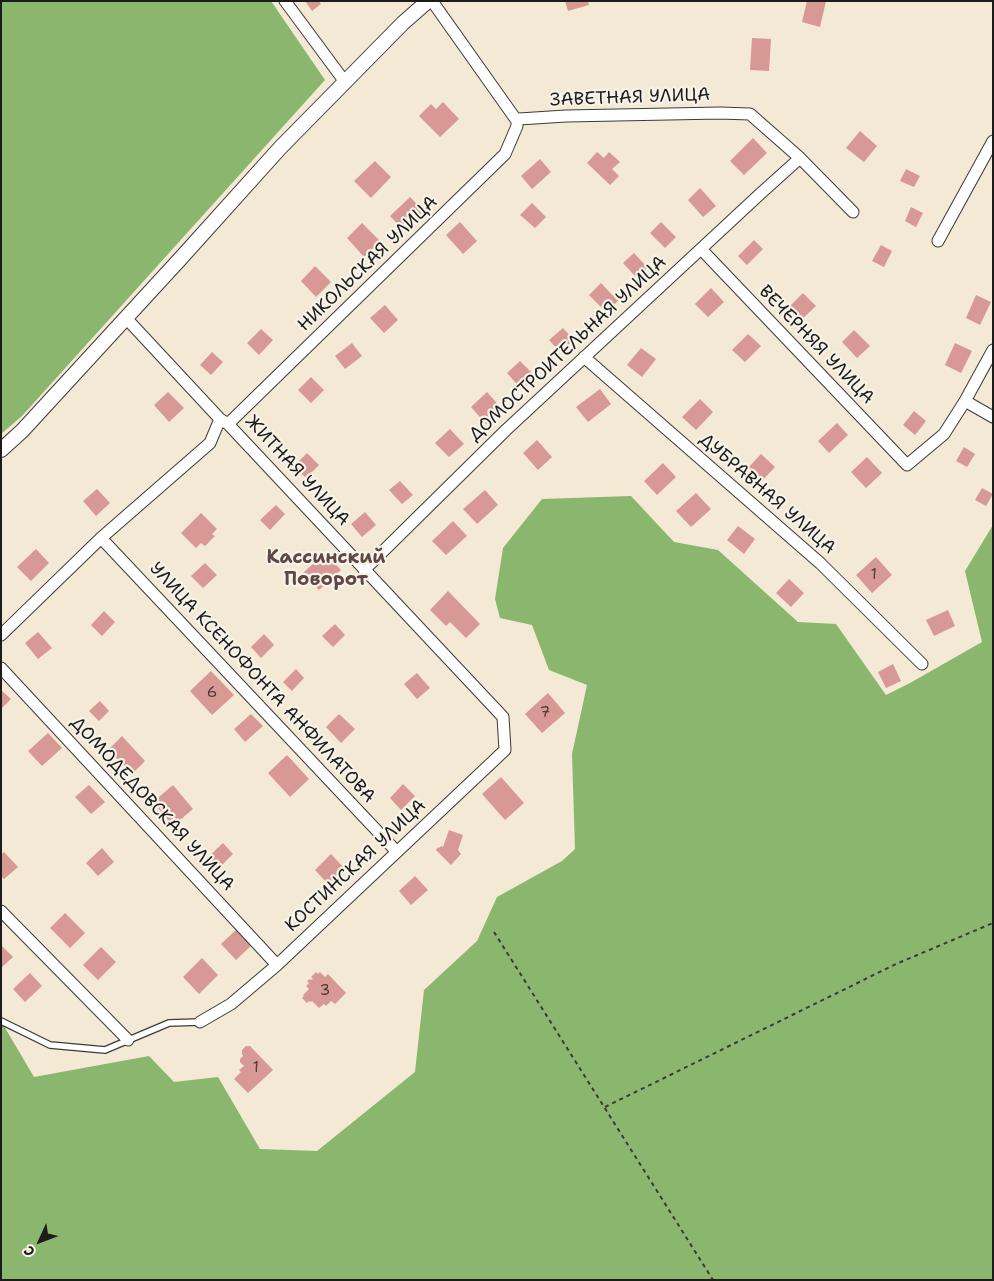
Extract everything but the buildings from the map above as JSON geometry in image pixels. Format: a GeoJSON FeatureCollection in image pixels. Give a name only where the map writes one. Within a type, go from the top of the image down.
{"type":"FeatureCollection","features":[{"type":"Feature","properties":{"kind":"street"},"geometry":{"type":"LineString","coordinates":[[285,1],[344,82]]}},
{"type":"Feature","properties":{"kind":"street"},"geometry":{"type":"LineString","coordinates":[[1,450],[22,431],[280,148],[403,23],[428,1]]}},
{"type":"Feature","properties":{"kind":"street"},"geometry":{"type":"LineString","coordinates":[[432,1],[517,121]]}},
{"type":"Feature","properties":{"kind":"street","name":"ЗАВЕТНАЯ УЛИЦА"},"geometry":{"type":"LineString","coordinates":[[517,121],[519,119],[566,116],[720,112],[750,114],[800,158],[853,212]]}},
{"type":"Feature","properties":{"kind":"street","name":"НИКОЛЬСКАЯ УЛИЦА"},"geometry":{"type":"LineString","coordinates":[[1,635],[101,538],[210,443],[224,422],[505,154],[517,126],[517,121]]}},
{"type":"Feature","properties":{"kind":"street"},"geometry":{"type":"LineString","coordinates":[[938,241],[993,141]]}},
{"type":"Feature","properties":{"kind":"street","name":"ДОМОСТРОИТЕЛЬНАЯ УЛИЦА"},"geometry":{"type":"LineString","coordinates":[[364,570],[506,430],[800,158]]}},
{"type":"Feature","properties":{"kind":"street","name":"ВЕЧЕРНЯЯ УЛИЦА"},"geometry":{"type":"LineString","coordinates":[[701,249],[907,465],[944,434],[965,402]]}},
{"type":"Feature","properties":{"kind":"street","name":"ЖИТНАЯ УЛИЦА"},"geometry":{"type":"LineString","coordinates":[[126,318],[503,717]]}},
{"type":"Feature","properties":{"kind":"street"},"geometry":{"type":"LineString","coordinates":[[993,350],[965,402],[993,417]]}},
{"type":"Feature","properties":{"kind":"street","name":"ДУБРАВНАЯ УЛИЦА"},"geometry":{"type":"LineString","coordinates":[[584,357],[820,563],[922,664]]}},
{"type":"Feature","properties":{"kind":"street","name":"УЛИЦА КСЕНОФОНТА АНФИЛАТОВА"},"geometry":{"type":"LineString","coordinates":[[101,538],[397,852]]}},
{"type":"Feature","properties":{"kind":"street","name":"ДОМОДЕДОВСКАЯ УЛИЦА"},"geometry":{"type":"LineString","coordinates":[[1,668],[277,965]]}},
{"type":"Feature","properties":{"kind":"street","name":"КОСТИНСКАЯ УЛИЦА"},"geometry":{"type":"LineString","coordinates":[[200,1022],[231,1004],[277,965],[505,750],[503,717]]}},
{"type":"Feature","properties":{"kind":"street"},"geometry":{"type":"LineString","coordinates":[[1,912],[128,1040]]}},
{"type":"Feature","properties":{"kind":"lane"},"geometry":{"type":"LineString","coordinates":[[1,1021],[50,1046],[105,1050],[169,1023],[200,1022]]}},
{"type":"Feature","properties":{"kind":"path"},"geometry":{"type":"LineString","coordinates":[[605,1107],[896,964],[993,923]]}},
{"type":"Feature","properties":{"kind":"path"},"geometry":{"type":"LineString","coordinates":[[494,932],[713,1280]]}},
{"type":"Feature","properties":{"kind":"green space"},"geometry":{"type":"Polygon","coordinates":[[[1,1],[271,1],[325,80],[22,416],[1,434],[1,1]]]}},
{"type":"Feature","properties":{"kind":"green space"},"geometry":{"type":"Polygon","coordinates":[[[631,496],[674,542],[718,550],[798,622],[836,624],[886,695],[982,642],[965,571],[993,525],[993,1280],[1,1280],[1,1021],[34,1077],[149,1056],[174,1082],[218,1077],[260,1149],[317,1151],[415,1072],[424,990],[477,941],[497,897],[562,861],[575,849],[572,754],[587,685],[549,670],[532,625],[500,618],[495,599],[503,548],[542,499],[631,496]]]}},
{"type":"Feature","properties":{"kind":"district","name":"Кассинский Поворот"},"geometry":{"type":"Point","coordinates":[326,569]}}]}
